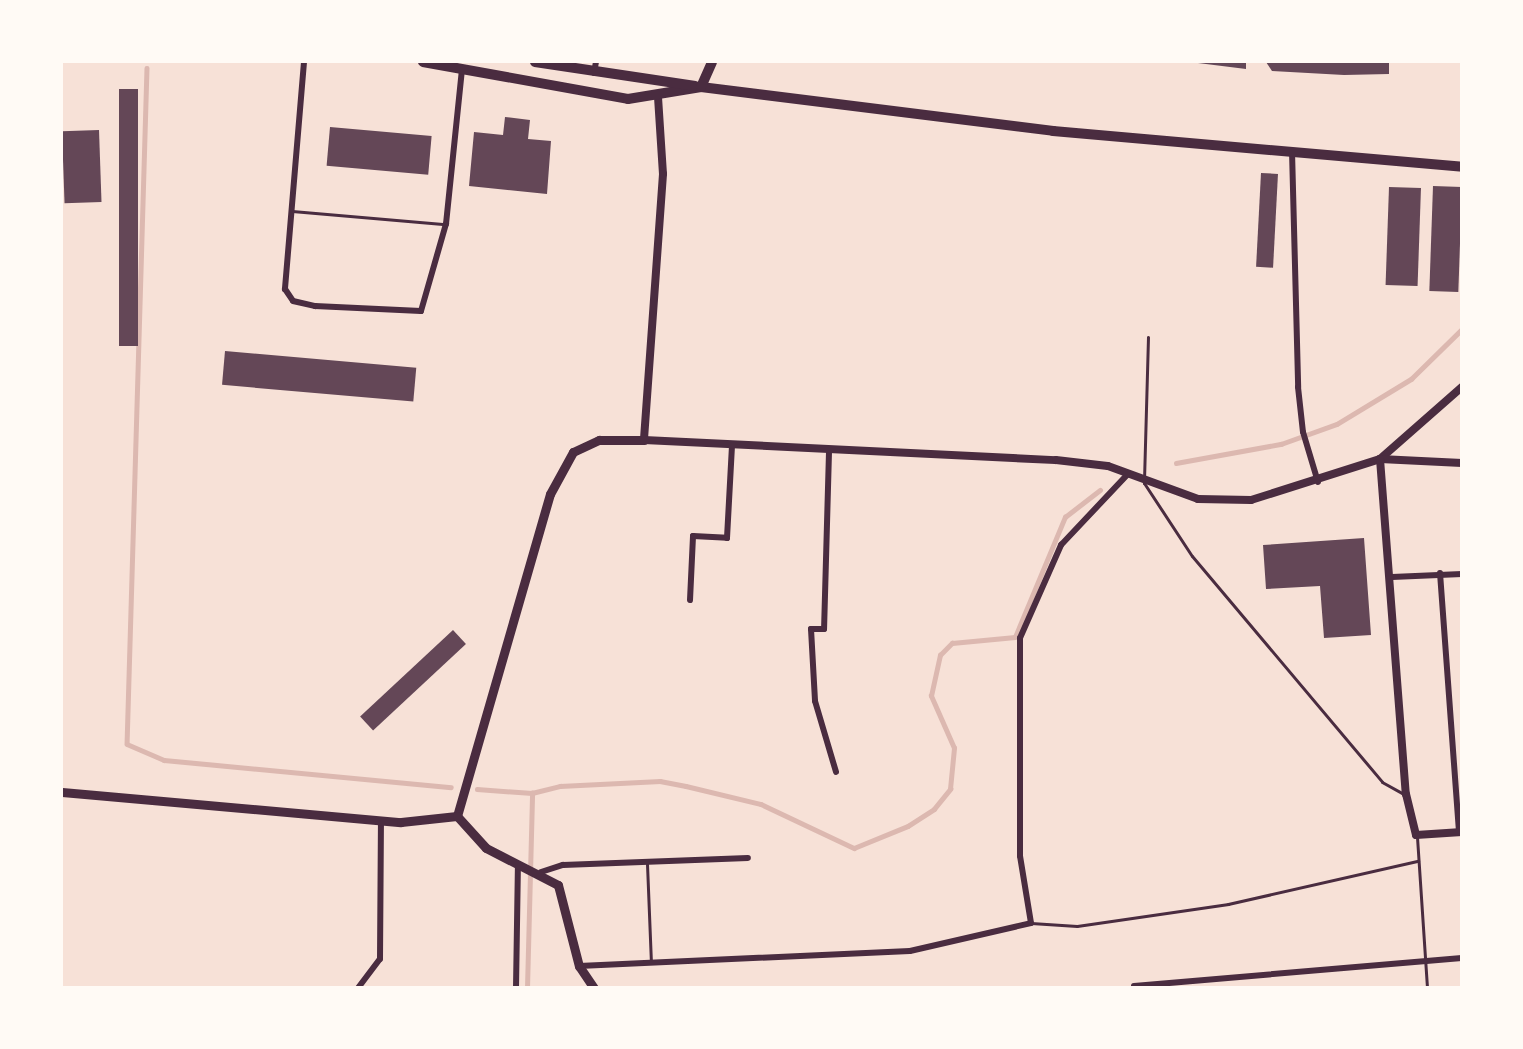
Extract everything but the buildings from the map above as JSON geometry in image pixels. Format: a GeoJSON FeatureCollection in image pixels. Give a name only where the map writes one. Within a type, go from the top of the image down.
{"type":"FeatureCollection","features":[{"type":"Feature","properties":{"kind":"main road"},"geometry":{"type":"LineString","coordinates":[[423,62],[628,99],[658,97],[701,87]]}},
{"type":"Feature","properties":{"kind":"main road"},"geometry":{"type":"LineString","coordinates":[[535,62],[594,74],[1053,131],[1461,167]]}},
{"type":"Feature","properties":{"kind":"main road"},"geometry":{"type":"LineString","coordinates":[[701,87],[712,62]]}},
{"type":"Feature","properties":{"kind":"main road"},"geometry":{"type":"LineString","coordinates":[[458,816],[550,494],[573,452],[599,440],[644,440]]}},
{"type":"Feature","properties":{"kind":"main road"},"geometry":{"type":"LineString","coordinates":[[62,792],[381,821],[458,816]]}},
{"type":"Feature","properties":{"kind":"main road"},"geometry":{"type":"LineString","coordinates":[[458,816],[486,848],[518,865],[541,872],[558,885],[579,966],[594,987]]}},
{"type":"Feature","properties":{"kind":"street"},"geometry":{"type":"LineString","coordinates":[[304,62],[285,289],[293,301],[315,306],[421,311],[446,224],[462,70]]}},
{"type":"Feature","properties":{"kind":"street"},"geometry":{"type":"LineString","coordinates":[[594,74],[596,62]]}},
{"type":"Feature","properties":{"kind":"street"},"geometry":{"type":"LineString","coordinates":[[658,97],[663,174],[644,440],[829,452],[1056,460],[1107,466],[1144,483],[1198,499],[1251,500],[1318,482],[1380,459],[1461,387]]}},
{"type":"Feature","properties":{"kind":"street"},"geometry":{"type":"LineString","coordinates":[[1292,151],[1303,432],[1318,482]]}},
{"type":"Feature","properties":{"kind":"street"},"geometry":{"type":"LineString","coordinates":[[690,600],[693,536],[727,538],[732,446]]}},
{"type":"Feature","properties":{"kind":"street"},"geometry":{"type":"LineString","coordinates":[[829,452],[824,629],[811,628],[815,701],[836,772]]}},
{"type":"Feature","properties":{"kind":"street"},"geometry":{"type":"LineString","coordinates":[[1380,459],[1461,463]]}},
{"type":"Feature","properties":{"kind":"street"},"geometry":{"type":"LineString","coordinates":[[1380,459],[1392,577],[1406,794],[1416,836],[1460,832],[1440,573]]}},
{"type":"Feature","properties":{"kind":"street"},"geometry":{"type":"LineString","coordinates":[[579,966],[910,951],[1031,923],[1020,855],[1020,638],[1060,545],[1127,475]]}},
{"type":"Feature","properties":{"kind":"street"},"geometry":{"type":"LineString","coordinates":[[1392,577],[1440,573],[1461,574]]}},
{"type":"Feature","properties":{"kind":"street"},"geometry":{"type":"LineString","coordinates":[[358,987],[380,959],[381,821]]}},
{"type":"Feature","properties":{"kind":"street"},"geometry":{"type":"LineString","coordinates":[[541,872],[647,862],[748,858]]}},
{"type":"Feature","properties":{"kind":"street"},"geometry":{"type":"LineString","coordinates":[[516,987],[518,865]]}},
{"type":"Feature","properties":{"kind":"street"},"geometry":{"type":"LineString","coordinates":[[1134,986],[1461,958]]}},
{"type":"Feature","properties":{"kind":"lane"},"geometry":{"type":"LineString","coordinates":[[292,211],[446,224]]}},
{"type":"Feature","properties":{"kind":"lane"},"geometry":{"type":"LineString","coordinates":[[1148,337],[1144,483],[1207,574],[1382,782],[1406,794]]}},
{"type":"Feature","properties":{"kind":"lane"},"geometry":{"type":"LineString","coordinates":[[1416,836],[1427,987]]}},
{"type":"Feature","properties":{"kind":"lane"},"geometry":{"type":"LineString","coordinates":[[1031,923],[1077,926],[1228,904],[1418,861]]}},
{"type":"Feature","properties":{"kind":"lane"},"geometry":{"type":"LineString","coordinates":[[647,862],[650,964]]}},
{"type":"Feature","properties":{"kind":"waterway"},"geometry":{"type":"LineString","coordinates":[[147,68],[127,744],[164,760],[451,787]]}},
{"type":"Feature","properties":{"kind":"waterway"},"geometry":{"type":"LineString","coordinates":[[1176,463],[1281,444],[1337,424],[1411,379],[1462,329]]}},
{"type":"Feature","properties":{"kind":"waterway"},"geometry":{"type":"LineString","coordinates":[[527,988],[532,793],[560,786],[660,781],[761,804],[854,848],[908,826],[934,809],[950,789],[954,748],[931,696],[940,655],[952,643],[1015,637],[1065,517],[1100,490]]}},
{"type":"Feature","properties":{"kind":"waterway"},"geometry":{"type":"LineString","coordinates":[[477,789],[532,793]]}}]}
